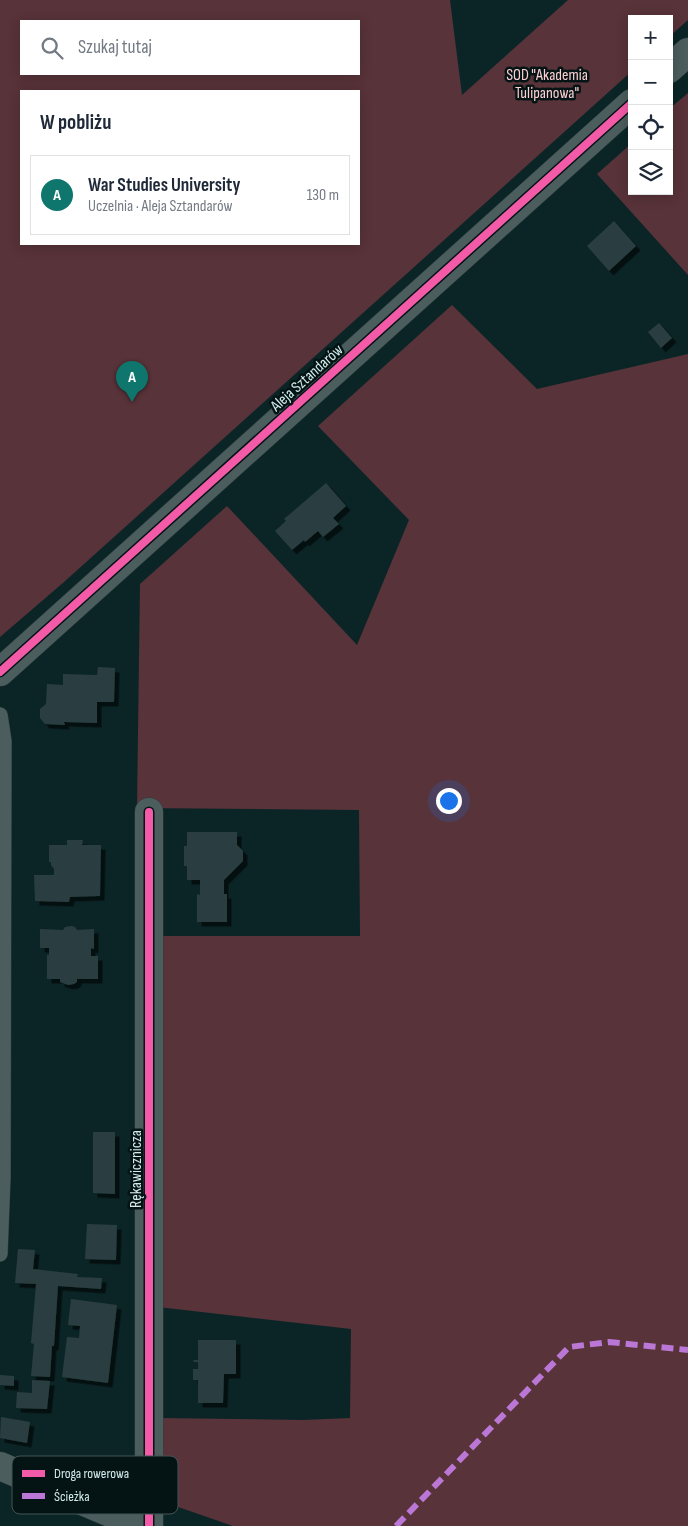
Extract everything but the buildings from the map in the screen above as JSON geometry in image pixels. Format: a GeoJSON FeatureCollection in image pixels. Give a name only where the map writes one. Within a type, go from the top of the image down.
{"type":"FeatureCollection","features":[{"type":"Feature","properties":{"kind":"street"},"geometry":{"type":"LineString","coordinates":[[673,65],[688,52]]}},
{"type":"Feature","properties":{"kind":"street","name":"Aleja Sztandarów"},"geometry":{"type":"LineString","coordinates":[[0,672],[630,105]]}},
{"type":"Feature","properties":{"kind":"street","name":"Rękawicznicza"},"geometry":{"type":"LineString","coordinates":[[149,812],[149,1456]]}},
{"type":"Feature","properties":{"kind":"street"},"geometry":{"type":"LineString","coordinates":[[0,1466],[12,1471]]}},
{"type":"Feature","properties":{"kind":"street"},"geometry":{"type":"LineString","coordinates":[[113,1514],[141,1526]]}},
{"type":"Feature","properties":{"kind":"lane"},"geometry":{"type":"LineString","coordinates":[[0,715],[4,741],[3,1177],[0,1254]]}},
{"type":"Feature","properties":{"kind":"green space","name":"SOD \"Akademia Tulipanowa\""},"geometry":{"type":"Polygon","coordinates":[[[0,0],[450,0],[462,95],[568,0],[688,0],[688,20],[673,33],[673,15],[628,15],[628,75],[64,582],[0,637],[0,0]]]}},
{"type":"Feature","properties":{"kind":"green space"},"geometry":{"type":"Polygon","coordinates":[[[688,93],[688,275],[597,174],[628,147],[628,195],[673,195],[673,106],[688,93]]]}},
{"type":"Feature","properties":{"kind":"green space"},"geometry":{"type":"Polygon","coordinates":[[[452,305],[537,389],[688,354],[688,1526],[233,1526],[178,1507],[178,1456],[159,1456],[159,1418],[303,1420],[350,1418],[351,1329],[158,1307],[159,936],[360,936],[359,810],[137,808],[140,584],[227,506],[357,645],[409,520],[318,426],[452,305]]]}},
{"type":"Feature","properties":{"kind":"marked path"},"geometry":{"type":"LineString","coordinates":[[396,1526],[569,1347],[609,1342],[688,1350]]}},
{"type":"Feature","properties":{"kind":"cycle path"},"geometry":{"type":"LineString","coordinates":[[0,672],[630,105]]}},
{"type":"Feature","properties":{"kind":"cycle path"},"geometry":{"type":"LineString","coordinates":[[149,812],[149,1456]]}},
{"type":"Feature","properties":{"kind":"cycle path"},"geometry":{"type":"LineString","coordinates":[[149,1514],[149,1526]]}},
{"type":"Feature","properties":{"kind":"place","name":"War Studies University"},"geometry":{"type":"Point","coordinates":[132,402]}}]}
